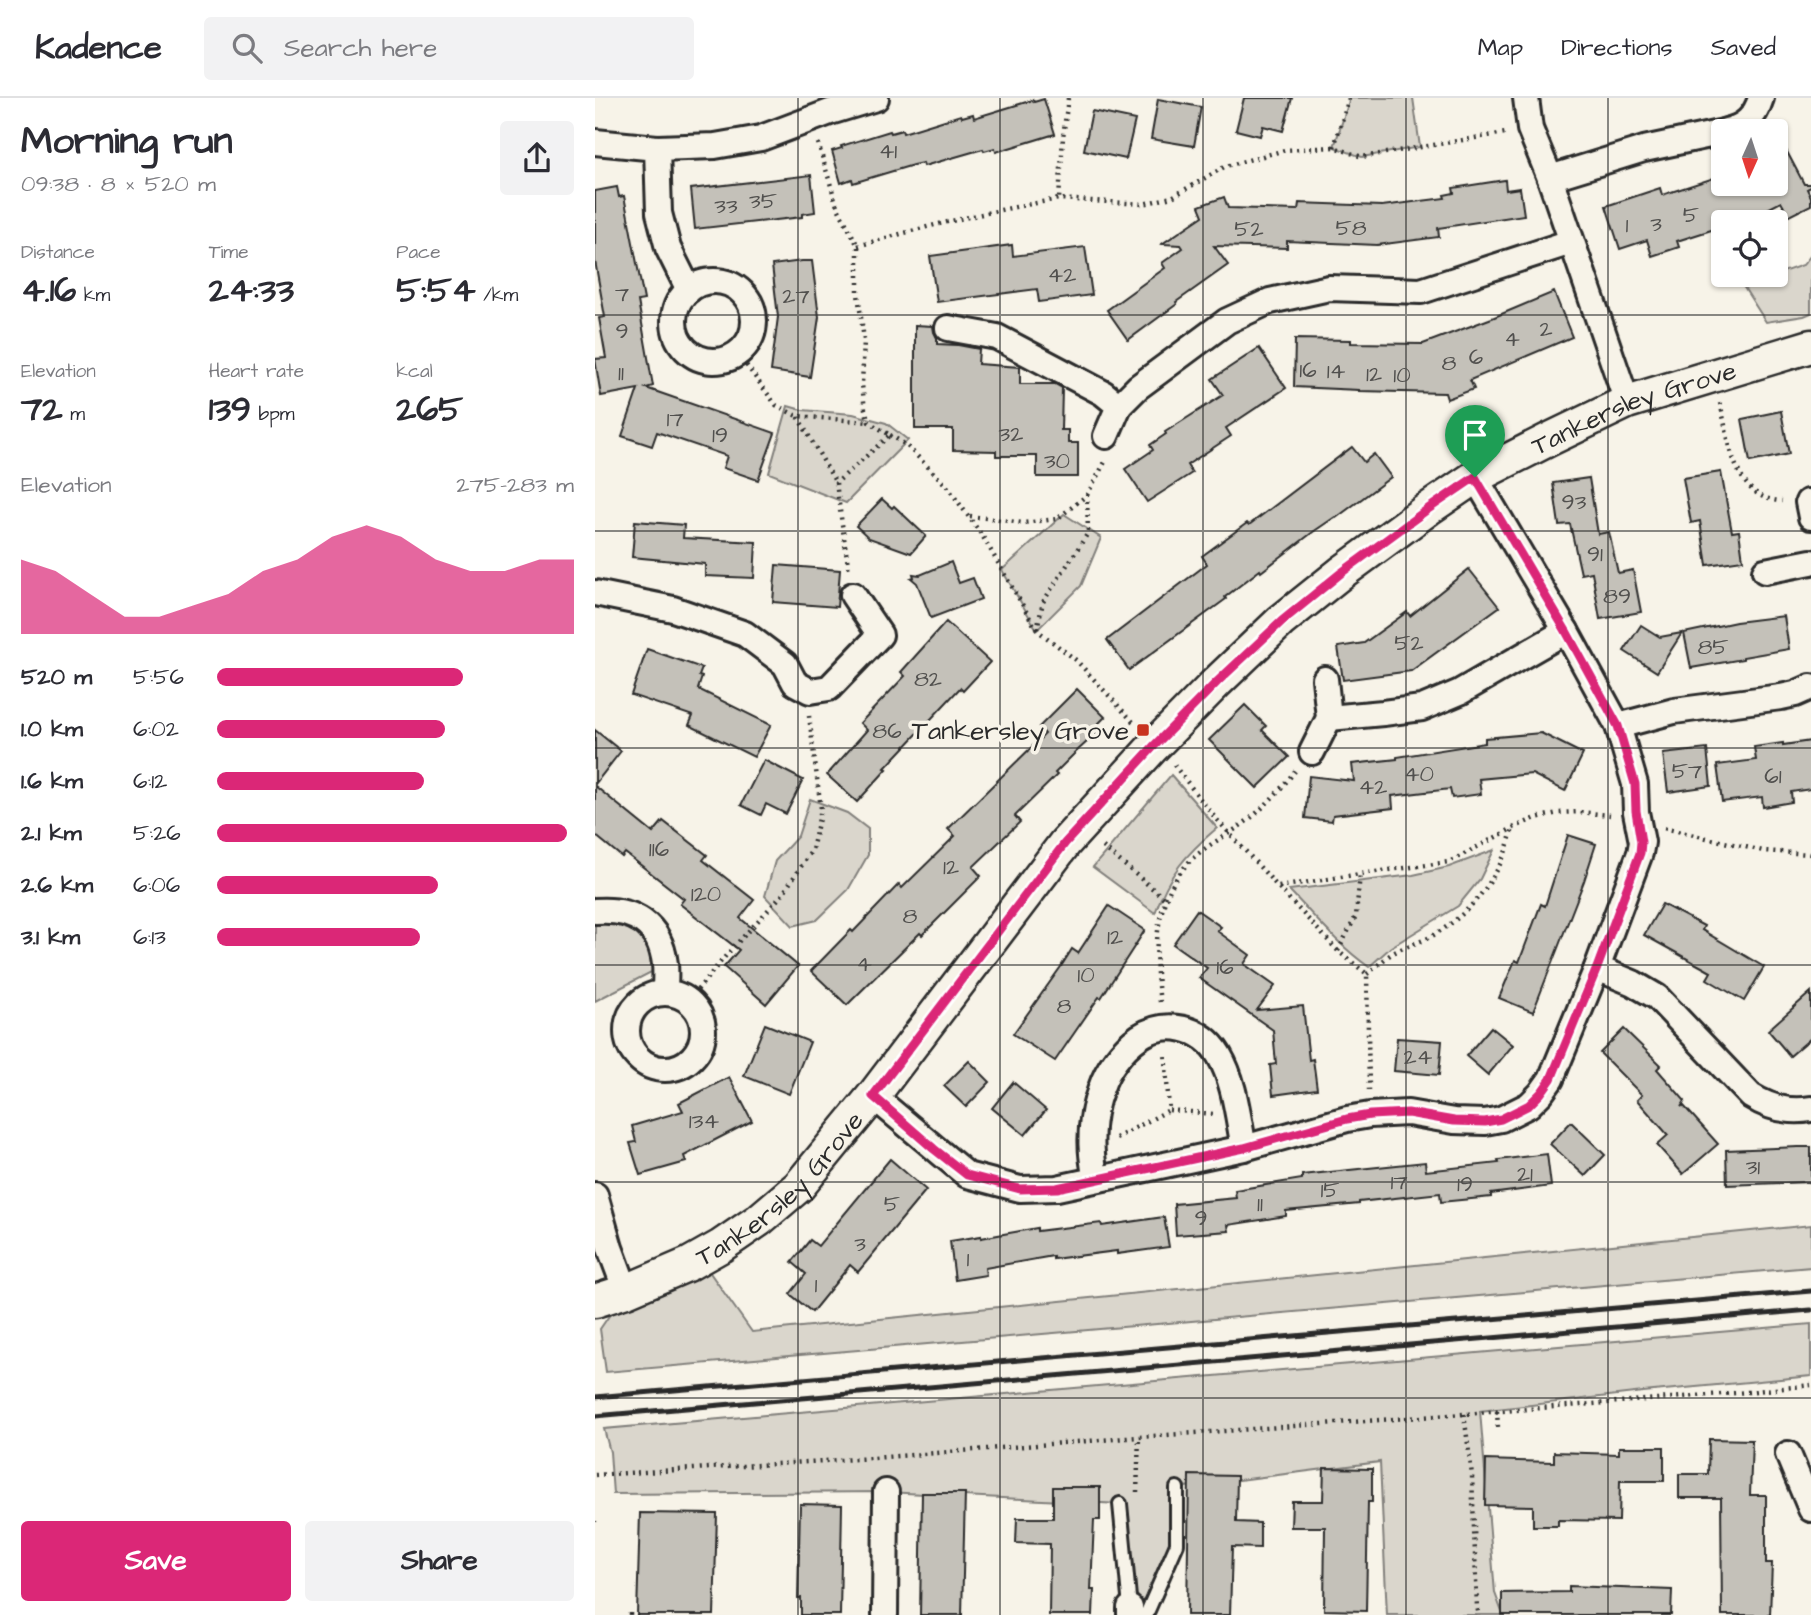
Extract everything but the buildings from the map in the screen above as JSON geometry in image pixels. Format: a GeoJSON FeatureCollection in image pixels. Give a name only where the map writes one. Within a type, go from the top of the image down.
{"type":"FeatureCollection","features":[{"type":"Feature","properties":{"kind":"street"},"geometry":{"type":"LineString","coordinates":[[595,142],[657,148],[715,146],[761,138],[876,98]]}},
{"type":"Feature","properties":{"kind":"street"},"geometry":{"type":"LineString","coordinates":[[1526,98],[1530,129],[1550,178],[1627,402]]}},
{"type":"Feature","properties":{"kind":"street"},"geometry":{"type":"LineString","coordinates":[[1750,119],[1761,98]]}},
{"type":"Feature","properties":{"kind":"street"},"geometry":{"type":"LineString","coordinates":[[1550,178],[1644,149],[1711,134]]}},
{"type":"Feature","properties":{"kind":"street"},"geometry":{"type":"LineString","coordinates":[[657,148],[659,213],[668,248],[689,290]]}},
{"type":"Feature","properties":{"kind":"street"},"geometry":{"type":"LineString","coordinates":[[1106,436],[1119,406],[1138,387],[1227,321],[1270,301],[1329,288],[1421,291],[1571,242]]}},
{"type":"Feature","properties":{"kind":"street"},"geometry":{"type":"LineString","coordinates":[[726,282],[747,297],[753,308],[753,334],[748,345],[738,354],[726,360],[712,362],[698,359],[678,340],[674,313],[689,290],[700,283],[726,282]]}},
{"type":"Feature","properties":{"kind":"street"},"geometry":{"type":"LineString","coordinates":[[949,328],[997,337],[1103,393],[1119,406]]}},
{"type":"Feature","properties":{"kind":"street","name":"Tankersley Grove"},"geometry":{"type":"LineString","coordinates":[[595,1301],[689,1264],[721,1246],[759,1220],[799,1186],[873,1096],[1065,843],[1217,682],[1282,621],[1341,573],[1475,477],[1550,439],[1627,402],[1811,346]]}},
{"type":"Feature","properties":{"kind":"street"},"geometry":{"type":"LineString","coordinates":[[873,1096],[967,1175],[1020,1189],[1057,1188],[1244,1148],[1370,1115],[1408,1113],[1454,1121],[1485,1122],[1501,1119],[1529,1105],[1541,1093],[1551,1079],[1597,968],[1640,853],[1635,784],[1618,726],[1566,631],[1475,477]]}},
{"type":"Feature","properties":{"kind":"street"},"geometry":{"type":"LineString","coordinates":[[1765,572],[1811,562]]}},
{"type":"Feature","properties":{"kind":"street"},"geometry":{"type":"LineString","coordinates":[[595,593],[673,609],[745,634],[785,664],[795,682],[810,691],[829,688],[880,635],[853,595]]}},
{"type":"Feature","properties":{"kind":"street"},"geometry":{"type":"LineString","coordinates":[[1329,718],[1422,708],[1460,692],[1566,631]]}},
{"type":"Feature","properties":{"kind":"street"},"geometry":{"type":"LineString","coordinates":[[1312,752],[1329,718],[1325,679]]}},
{"type":"Feature","properties":{"kind":"street"},"geometry":{"type":"LineString","coordinates":[[1618,726],[1674,711],[1781,697],[1811,687]]}},
{"type":"Feature","properties":{"kind":"street"},"geometry":{"type":"LineString","coordinates":[[595,911],[622,912],[648,924],[656,935],[677,996]]}},
{"type":"Feature","properties":{"kind":"street"},"geometry":{"type":"LineString","coordinates":[[1597,968],[1633,983],[1657,997],[1751,1096],[1775,1108],[1800,1111],[1811,1109]]}},
{"type":"Feature","properties":{"kind":"street"},"geometry":{"type":"LineString","coordinates":[[1096,1179],[1092,1131],[1094,1110],[1101,1087],[1110,1068],[1125,1049],[1140,1036],[1159,1028],[1177,1027],[1193,1031],[1208,1040],[1219,1054],[1231,1085],[1244,1148]]}},
{"type":"Feature","properties":{"kind":"street"},"geometry":{"type":"LineString","coordinates":[[595,1195],[610,1248],[626,1290]]}},
{"type":"Feature","properties":{"kind":"street"},"geometry":{"type":"LineString","coordinates":[[1788,1454],[1811,1509]]}},
{"type":"Feature","properties":{"kind":"street"},"geometry":{"type":"LineString","coordinates":[[885,1615],[886,1492]]}},
{"type":"Feature","properties":{"kind":"lane"},"geometry":{"type":"LineString","coordinates":[[1135,1613],[1177,1544],[1177,1488]]}},
{"type":"Feature","properties":{"kind":"lane"},"geometry":{"type":"LineString","coordinates":[[1121,1504],[1135,1613]]}},
{"type":"Feature","properties":{"kind":"path"},"geometry":{"type":"LineString","coordinates":[[1059,200],[1068,98]]}},
{"type":"Feature","properties":{"kind":"path"},"geometry":{"type":"LineString","coordinates":[[1334,147],[1349,98]]}},
{"type":"Feature","properties":{"kind":"path"},"geometry":{"type":"LineString","coordinates":[[811,119],[837,206],[858,246],[857,294],[864,341],[862,384],[869,422]]}},
{"type":"Feature","properties":{"kind":"path"},"geometry":{"type":"LineString","coordinates":[[858,246],[922,227],[992,211],[1059,200],[1143,204],[1173,197],[1226,166],[1285,150],[1334,147],[1362,157],[1530,129]]}},
{"type":"Feature","properties":{"kind":"path"},"geometry":{"type":"LineString","coordinates":[[738,354],[776,405],[797,416],[869,422],[905,445],[947,486],[983,537],[1037,630],[1076,660],[1137,726]]}},
{"type":"Feature","properties":{"kind":"path"},"geometry":{"type":"LineString","coordinates":[[1718,394],[1737,470],[1748,487],[1768,500],[1809,510]]}},
{"type":"Feature","properties":{"kind":"path"},"geometry":{"type":"LineString","coordinates":[[797,416],[836,483],[853,595]]}},
{"type":"Feature","properties":{"kind":"path"},"geometry":{"type":"LineString","coordinates":[[836,483],[890,435]]}},
{"type":"Feature","properties":{"kind":"path"},"geometry":{"type":"LineString","coordinates":[[968,516],[1023,523],[1057,519],[1087,495],[1109,454],[1106,436]]}},
{"type":"Feature","properties":{"kind":"path"},"geometry":{"type":"LineString","coordinates":[[1037,630],[1043,602],[1088,533],[1087,495]]}},
{"type":"Feature","properties":{"kind":"path"},"geometry":{"type":"LineString","coordinates":[[677,996],[729,952],[782,895],[811,850],[821,808],[808,722],[810,691]]}},
{"type":"Feature","properties":{"kind":"path"},"geometry":{"type":"LineString","coordinates":[[1230,833],[1267,803],[1312,752]]}},
{"type":"Feature","properties":{"kind":"path"},"geometry":{"type":"LineString","coordinates":[[1171,762],[1278,887],[1338,951],[1367,974]]}},
{"type":"Feature","properties":{"kind":"path"},"geometry":{"type":"LineString","coordinates":[[1278,887],[1449,862],[1513,828],[1557,813],[1579,812],[1615,816]]}},
{"type":"Feature","properties":{"kind":"path"},"geometry":{"type":"LineString","coordinates":[[1657,827],[1763,851],[1811,854]]}},
{"type":"Feature","properties":{"kind":"path"},"geometry":{"type":"LineString","coordinates":[[1367,974],[1396,951],[1439,932],[1482,894],[1503,859],[1513,828]]}},
{"type":"Feature","properties":{"kind":"path"},"geometry":{"type":"LineString","coordinates":[[1103,847],[1165,899]]}},
{"type":"Feature","properties":{"kind":"path"},"geometry":{"type":"LineString","coordinates":[[1338,951],[1356,916],[1360,874]]}},
{"type":"Feature","properties":{"kind":"path"},"geometry":{"type":"LineString","coordinates":[[1367,974],[1370,1115]]}},
{"type":"Feature","properties":{"kind":"path"},"geometry":{"type":"LineString","coordinates":[[595,1475],[873,1458],[1811,1385]]}},
{"type":"Feature","properties":{"kind":"path"},"geometry":{"type":"LineString","coordinates":[[1497,1411],[1498,1428]]}},
{"type":"Feature","properties":{"kind":"path"},"geometry":{"type":"LineString","coordinates":[[1464,1414],[1472,1475],[1479,1615]]}},
{"type":"Feature","properties":{"kind":"shaded area"},"geometry":{"type":"Polygon","coordinates":[[[1350,98],[1413,98],[1420,147],[1362,157],[1334,147],[1350,98]]]}},
{"type":"Feature","properties":{"kind":"shaded area"},"geometry":{"type":"Polygon","coordinates":[[[1811,255],[1811,313],[1766,322],[1744,287],[1788,287],[1788,270],[1803,265],[1811,255]]]}},
{"type":"Feature","properties":{"kind":"shaded area"},"geometry":{"type":"Polygon","coordinates":[[[788,406],[802,410],[853,414],[886,423],[908,440],[846,503],[769,473],[788,406]]]}},
{"type":"Feature","properties":{"kind":"shaded area"},"geometry":{"type":"Polygon","coordinates":[[[1064,514],[1101,538],[1081,586],[1037,630],[1002,570],[1064,514]]]}},
{"type":"Feature","properties":{"kind":"shaded area"},"geometry":{"type":"Polygon","coordinates":[[[1171,775],[1217,828],[1179,866],[1155,913],[1093,867],[1171,775]]]}},
{"type":"Feature","properties":{"kind":"shaded area"},"geometry":{"type":"Polygon","coordinates":[[[810,799],[847,813],[868,829],[868,855],[848,890],[817,920],[793,926],[765,896],[775,861],[798,836],[810,799]]]}},
{"type":"Feature","properties":{"kind":"shaded area"},"geometry":{"type":"Polygon","coordinates":[[[1494,850],[1480,879],[1458,906],[1391,947],[1369,967],[1337,941],[1289,890],[1413,875],[1449,867],[1494,850]]]}},
{"type":"Feature","properties":{"kind":"shaded area"},"geometry":{"type":"Polygon","coordinates":[[[595,912],[622,912],[665,965],[595,1001],[595,912]]]}},
{"type":"Feature","properties":{"kind":"shaded area"},"geometry":{"type":"Polygon","coordinates":[[[1811,1225],[1811,1267],[606,1372],[600,1329],[615,1307],[708,1270],[752,1332],[1811,1225]]]}},
{"type":"Feature","properties":{"kind":"shaded area"},"geometry":{"type":"Polygon","coordinates":[[[1811,1324],[1811,1376],[1480,1411],[1495,1593],[1503,1615],[1387,1615],[1380,1462],[1177,1488],[1177,1544],[1146,1615],[1127,1615],[1120,1504],[886,1492],[613,1494],[610,1452],[604,1429],[1811,1324]]]}},
{"type":"Feature","properties":{"kind":"railway"},"geometry":{"type":"LineString","coordinates":[[595,1397],[1811,1291]]}},
{"type":"Feature","properties":{"kind":"railway"},"geometry":{"type":"LineString","coordinates":[[595,1416],[1811,1310]]}},
{"type":"Feature","properties":{"kind":"place","name":"Tankersley Grove"},"geometry":{"type":"Point","coordinates":[1143,730]}},
{"type":"Feature","properties":{"kind":"route"},"geometry":{"type":"LineString","coordinates":[[1475,477],[1566,631],[1618,726],[1635,784],[1640,853],[1597,968],[1551,1079],[1541,1093],[1529,1105],[1515,1113],[1485,1122],[1454,1121],[1408,1113],[1370,1115],[1244,1148],[1057,1188],[1020,1189],[967,1175],[873,1096],[1065,843],[1153,747],[1282,621],[1341,573],[1475,477]]}}]}
